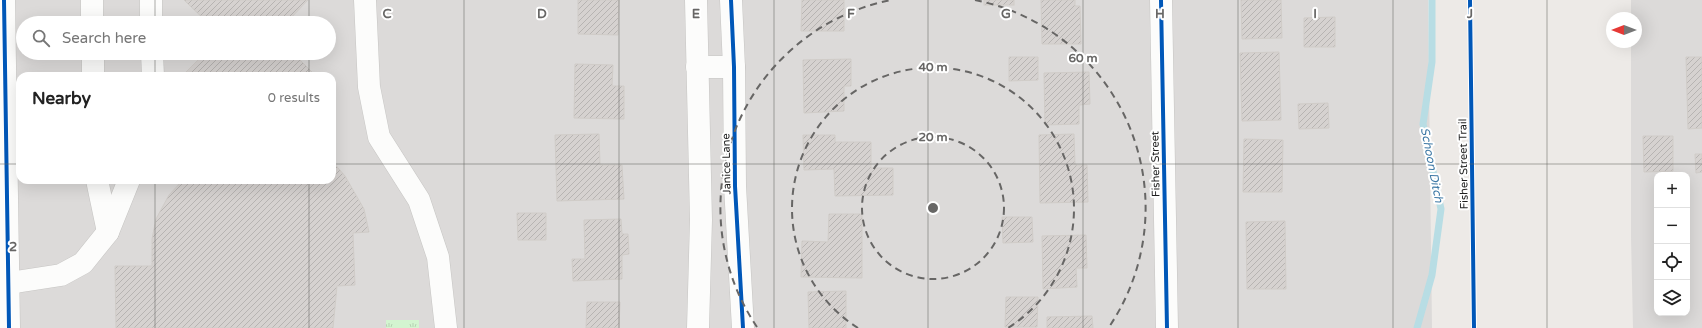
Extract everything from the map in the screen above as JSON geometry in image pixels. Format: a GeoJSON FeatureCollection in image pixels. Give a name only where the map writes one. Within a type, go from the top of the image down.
{"type":"FeatureCollection","features":[{"type":"Feature","properties":{"kind":"street"},"geometry":{"type":"LineString","coordinates":[[4,0],[9,283],[6,315]]}},
{"type":"Feature","properties":{"kind":"street"},"geometry":{"type":"LineString","coordinates":[[92,0],[92,16]]}},
{"type":"Feature","properties":{"kind":"street"},"geometry":{"type":"LineString","coordinates":[[151,0],[151,16]]}},
{"type":"Feature","properties":{"kind":"street"},"geometry":{"type":"LineString","coordinates":[[365,0],[369,87],[379,137],[419,200],[438,257],[446,328]]}},
{"type":"Feature","properties":{"kind":"street"},"geometry":{"type":"LineString","coordinates":[[696,0],[701,220],[698,328]]}},
{"type":"Feature","properties":{"kind":"street","name":"Janice Lane"},"geometry":{"type":"LineString","coordinates":[[731,0],[734,67],[735,186],[743,328]]}},
{"type":"Feature","properties":{"kind":"street","name":"Fisher Street"},"geometry":{"type":"LineString","coordinates":[[1162,0],[1167,328]]}},
{"type":"Feature","properties":{"kind":"street"},"geometry":{"type":"LineString","coordinates":[[93,60],[93,72]]}},
{"type":"Feature","properties":{"kind":"street"},"geometry":{"type":"LineString","coordinates":[[152,60],[153,72]]}},
{"type":"Feature","properties":{"kind":"street"},"geometry":{"type":"LineString","coordinates":[[698,67],[734,67]]}},
{"type":"Feature","properties":{"kind":"street"},"geometry":{"type":"LineString","coordinates":[[98,184],[108,232]]}},
{"type":"Feature","properties":{"kind":"street"},"geometry":{"type":"LineString","coordinates":[[9,283],[61,275],[83,263],[108,232],[127,184]]}},
{"type":"Feature","properties":{"kind":"shaded area"},"geometry":{"type":"Polygon","coordinates":[[[0,0],[1428,0],[1432,328],[0,328],[0,0]]]}},
{"type":"Feature","properties":{"kind":"shaded area"},"geometry":{"type":"Polygon","coordinates":[[[1631,0],[1702,0],[1702,328],[1633,328],[1631,237],[1631,48],[1642,48],[1642,12],[1631,12],[1631,0]]]}},
{"type":"Feature","properties":{"kind":"green space"},"geometry":{"type":"Polygon","coordinates":[[[386,320],[419,320],[419,328],[386,328],[386,320]]]}},
{"type":"Feature","properties":{"kind":"building"},"geometry":{"type":"Polygon","coordinates":[[[184,0],[308,0],[293,16],[201,16],[184,0]]]}},
{"type":"Feature","properties":{"kind":"building"},"geometry":{"type":"Polygon","coordinates":[[[578,0],[619,0],[618,35],[578,34],[578,0]]]}},
{"type":"Feature","properties":{"kind":"building"},"geometry":{"type":"Polygon","coordinates":[[[802,0],[844,0],[844,31],[801,31],[802,0]]]}},
{"type":"Feature","properties":{"kind":"building"},"geometry":{"type":"Polygon","coordinates":[[[984,0],[1014,0],[1014,5],[984,5],[984,0]]]}},
{"type":"Feature","properties":{"kind":"building"},"geometry":{"type":"Polygon","coordinates":[[[1041,0],[1075,0],[1075,6],[1080,6],[1081,44],[1042,44],[1041,0]]]}},
{"type":"Feature","properties":{"kind":"building"},"geometry":{"type":"Polygon","coordinates":[[[1241,0],[1281,0],[1282,38],[1242,39],[1241,0]]]}},
{"type":"Feature","properties":{"kind":"building"},"geometry":{"type":"Polygon","coordinates":[[[1335,17],[1335,47],[1304,47],[1304,18],[1335,17]]]}},
{"type":"Feature","properties":{"kind":"building"},"geometry":{"type":"Polygon","coordinates":[[[1279,52],[1281,120],[1242,121],[1240,53],[1279,52]]]}},
{"type":"Feature","properties":{"kind":"building"},"geometry":{"type":"Polygon","coordinates":[[[1009,57],[1038,57],[1038,80],[1009,81],[1009,57]]]}},
{"type":"Feature","properties":{"kind":"building"},"geometry":{"type":"Polygon","coordinates":[[[1686,57],[1702,57],[1702,128],[1688,129],[1686,57]]]}},
{"type":"Feature","properties":{"kind":"building"},"geometry":{"type":"Polygon","coordinates":[[[851,59],[851,86],[844,86],[844,111],[804,113],[803,60],[851,59]]]}},
{"type":"Feature","properties":{"kind":"building"},"geometry":{"type":"Polygon","coordinates":[[[198,60],[300,60],[312,72],[186,72],[198,60]]]}},
{"type":"Feature","properties":{"kind":"building"},"geometry":{"type":"Polygon","coordinates":[[[575,64],[613,65],[612,86],[624,86],[624,119],[574,118],[575,64]]]}},
{"type":"Feature","properties":{"kind":"building"},"geometry":{"type":"Polygon","coordinates":[[[1089,72],[1090,104],[1079,105],[1079,124],[1045,125],[1044,73],[1089,72]]]}},
{"type":"Feature","properties":{"kind":"building"},"geometry":{"type":"Polygon","coordinates":[[[1328,103],[1329,128],[1299,129],[1298,104],[1328,103]]]}},
{"type":"Feature","properties":{"kind":"building"},"geometry":{"type":"Polygon","coordinates":[[[599,134],[600,165],[622,165],[624,199],[557,201],[555,135],[599,134]]]}},
{"type":"Feature","properties":{"kind":"building"},"geometry":{"type":"Polygon","coordinates":[[[1074,134],[1075,165],[1087,165],[1088,202],[1040,203],[1039,135],[1074,134]]]}},
{"type":"Feature","properties":{"kind":"building"},"geometry":{"type":"Polygon","coordinates":[[[803,135],[835,135],[835,142],[871,142],[871,168],[893,168],[893,195],[835,196],[834,169],[804,170],[803,135]]]}},
{"type":"Feature","properties":{"kind":"building"},"geometry":{"type":"Polygon","coordinates":[[[1643,136],[1673,136],[1673,171],[1644,172],[1643,136]]]}},
{"type":"Feature","properties":{"kind":"building"},"geometry":{"type":"Polygon","coordinates":[[[1244,139],[1283,140],[1282,192],[1243,192],[1244,139]]]}},
{"type":"Feature","properties":{"kind":"building"},"geometry":{"type":"Polygon","coordinates":[[[1695,154],[1702,154],[1702,172],[1696,173],[1695,154]]]}},
{"type":"Feature","properties":{"kind":"building"},"geometry":{"type":"Polygon","coordinates":[[[336,166],[345,176],[364,209],[369,232],[353,233],[355,285],[337,286],[333,328],[116,328],[115,266],[152,266],[152,239],[156,219],[169,195],[179,184],[336,184],[336,166]]]}},
{"type":"Feature","properties":{"kind":"building"},"geometry":{"type":"Polygon","coordinates":[[[517,213],[546,213],[546,240],[518,240],[517,213]]]}},
{"type":"Feature","properties":{"kind":"building"},"geometry":{"type":"Polygon","coordinates":[[[829,214],[862,214],[862,278],[801,277],[802,241],[828,242],[829,214]]]}},
{"type":"Feature","properties":{"kind":"building"},"geometry":{"type":"Polygon","coordinates":[[[1002,217],[1032,217],[1033,242],[1003,243],[1002,217]]]}},
{"type":"Feature","properties":{"kind":"building"},"geometry":{"type":"Polygon","coordinates":[[[621,219],[622,234],[628,234],[629,254],[622,255],[622,279],[573,281],[572,259],[585,259],[584,220],[621,219]]]}},
{"type":"Feature","properties":{"kind":"building"},"geometry":{"type":"Polygon","coordinates":[[[1285,221],[1286,289],[1247,289],[1246,222],[1285,221]]]}},
{"type":"Feature","properties":{"kind":"building"},"geometry":{"type":"Polygon","coordinates":[[[1086,235],[1087,268],[1076,268],[1077,287],[1043,289],[1042,236],[1086,235]]]}},
{"type":"Feature","properties":{"kind":"building"},"geometry":{"type":"Polygon","coordinates":[[[846,291],[846,328],[809,328],[808,292],[846,291]]]}},
{"type":"Feature","properties":{"kind":"building"},"geometry":{"type":"Polygon","coordinates":[[[1006,297],[1038,297],[1037,327],[1005,327],[1006,297]]]}},
{"type":"Feature","properties":{"kind":"building"},"geometry":{"type":"Polygon","coordinates":[[[587,302],[620,302],[619,328],[586,328],[587,302]]]}},
{"type":"Feature","properties":{"kind":"building"},"geometry":{"type":"Polygon","coordinates":[[[1092,316],[1093,328],[1047,328],[1047,317],[1092,316]]]}},
{"type":"Feature","properties":{"kind":"waterway","name":"Schoon Ditch"},"geometry":{"type":"LineString","coordinates":[[1417,328],[1432,275],[1441,209],[1423,124],[1432,62],[1432,0]]}},
{"type":"Feature","properties":{"kind":"cycle path"},"geometry":{"type":"LineString","coordinates":[[4,0],[9,328]]}},
{"type":"Feature","properties":{"kind":"cycle path"},"geometry":{"type":"LineString","coordinates":[[731,0],[734,67],[735,186],[743,328]]}},
{"type":"Feature","properties":{"kind":"cycle path"},"geometry":{"type":"LineString","coordinates":[[1161,0],[1167,328]]}},
{"type":"Feature","properties":{"kind":"cycle path","name":"Fisher Street Trail"},"geometry":{"type":"LineString","coordinates":[[1470,0],[1474,328]]}}]}
